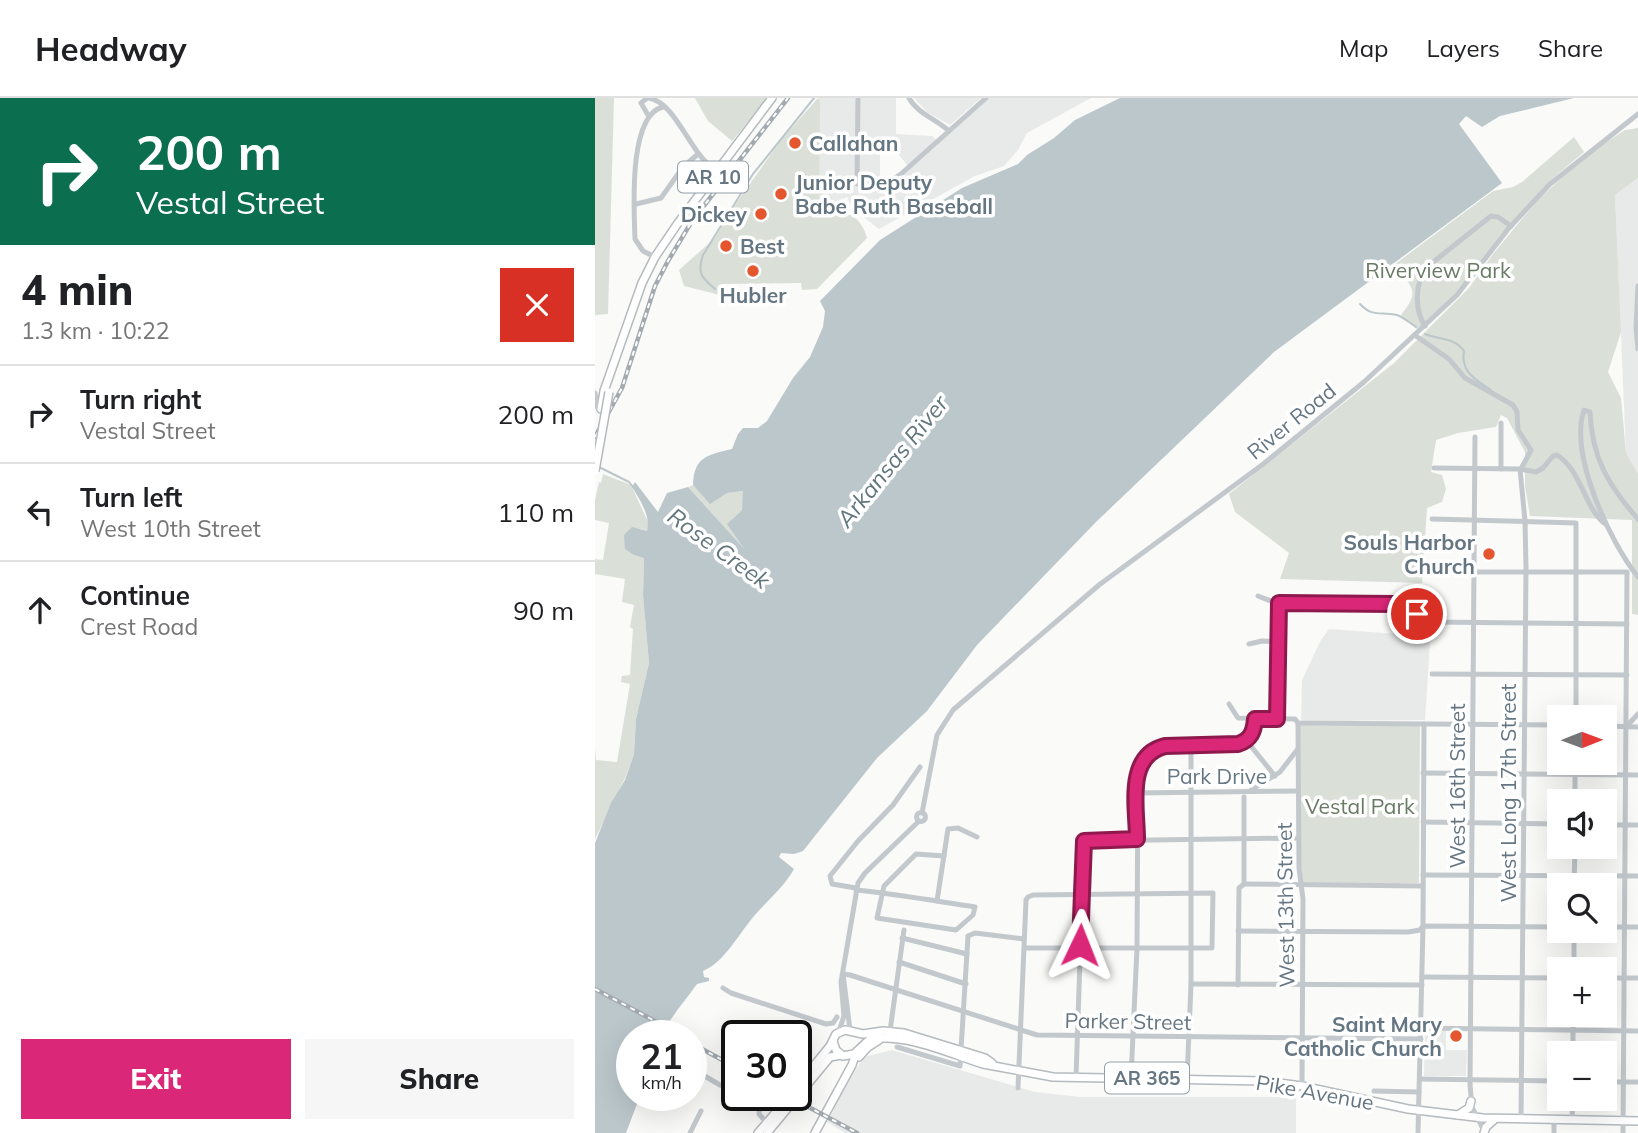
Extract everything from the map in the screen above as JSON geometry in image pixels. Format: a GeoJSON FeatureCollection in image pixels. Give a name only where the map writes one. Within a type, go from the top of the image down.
{"type":"FeatureCollection","features":[{"type":"Feature","properties":{"kind":"main road","name":"AR 10"},"geometry":{"type":"LineString","coordinates":[[595,471],[610,376],[642,284],[655,257],[772,98]]}},
{"type":"Feature","properties":{"kind":"main road","name":"AR 10"},"geometry":{"type":"LineString","coordinates":[[595,444],[600,408],[607,391]]}},
{"type":"Feature","properties":{"kind":"main road","name":"AR 365"},"geometry":{"type":"LineString","coordinates":[[839,1032],[851,1030]]}},
{"type":"Feature","properties":{"kind":"main road","name":"Pike Avenue"},"geometry":{"type":"LineString","coordinates":[[851,1030],[888,1035],[962,1054],[983,1064],[1045,1077],[1264,1081],[1302,1086],[1418,1111],[1495,1119],[1638,1121]]}},
{"type":"Feature","properties":{"kind":"main road"},"geometry":{"type":"LineString","coordinates":[[814,1133],[849,1071],[857,1051],[860,1040],[851,1030]]}},
{"type":"Feature","properties":{"kind":"main road"},"geometry":{"type":"LineString","coordinates":[[812,1068],[839,1032]]}},
{"type":"Feature","properties":{"kind":"main road","name":"Pike Avenue"},"geometry":{"type":"LineString","coordinates":[[857,1051],[870,1039],[888,1035]]}},
{"type":"Feature","properties":{"kind":"main road"},"geometry":{"type":"LineString","coordinates":[[849,1071],[868,1046],[888,1035]]}},
{"type":"Feature","properties":{"kind":"main road"},"geometry":{"type":"LineString","coordinates":[[833,1041],[834,1047],[847,1061],[849,1071]]}},
{"type":"Feature","properties":{"kind":"main road"},"geometry":{"type":"LineString","coordinates":[[767,1133],[830,1057],[857,1051]]}},
{"type":"Feature","properties":{"kind":"main road"},"geometry":{"type":"LineString","coordinates":[[1458,1115],[1469,1108],[1471,1101]]}},
{"type":"Feature","properties":{"kind":"main road"},"geometry":{"type":"LineString","coordinates":[[758,1133],[777,1111]]}},
{"type":"Feature","properties":{"kind":"main road"},"geometry":{"type":"LineString","coordinates":[[1484,1133],[1486,1127],[1495,1119]]}},
{"type":"Feature","properties":{"kind":"street"},"geometry":{"type":"LineString","coordinates":[[648,115],[641,106],[647,98],[656,100],[669,111],[706,164],[717,171]]}},
{"type":"Feature","properties":{"kind":"street"},"geometry":{"type":"LineString","coordinates":[[858,98],[857,184],[881,184],[897,177],[986,98]]}},
{"type":"Feature","properties":{"kind":"street"},"geometry":{"type":"LineString","coordinates":[[909,98],[919,111],[938,121],[949,131]]}},
{"type":"Feature","properties":{"kind":"street"},"geometry":{"type":"LineString","coordinates":[[655,257],[643,251],[635,241],[637,145],[648,115],[663,107]]}},
{"type":"Feature","properties":{"kind":"street","name":"River Road"},"geometry":{"type":"LineString","coordinates":[[856,889],[865,873],[919,821],[917,816],[922,813],[935,743],[940,728],[957,706],[1099,585],[1262,465],[1364,382],[1464,287],[1511,226],[1560,173],[1638,114]]}},
{"type":"Feature","properties":{"kind":"street"},"geometry":{"type":"LineString","coordinates":[[636,204],[661,198],[683,167],[698,154]]}},
{"type":"Feature","properties":{"kind":"street"},"geometry":{"type":"LineString","coordinates":[[1425,326],[1420,316],[1418,288],[1427,267],[1491,216],[1498,217],[1511,226]]}},
{"type":"Feature","properties":{"kind":"street"},"geometry":{"type":"LineString","coordinates":[[1638,285],[1638,349]]}},
{"type":"Feature","properties":{"kind":"street","name":"West Long 17th Street"},"geometry":{"type":"LineString","coordinates":[[1416,335],[1451,361],[1465,378],[1508,400],[1515,407],[1518,430],[1531,450],[1520,469],[1526,572],[1521,1118]]}},
{"type":"Feature","properties":{"kind":"street"},"geometry":{"type":"LineString","coordinates":[[595,393],[596,405],[600,408]]}},
{"type":"Feature","properties":{"kind":"street"},"geometry":{"type":"LineString","coordinates":[[1604,523],[1591,486],[1584,450],[1582,420],[1584,411],[1587,410],[1590,412],[1592,442],[1600,461],[1617,493],[1638,519]]}},
{"type":"Feature","properties":{"kind":"street"},"geometry":{"type":"LineString","coordinates":[[1501,423],[1501,469]]}},
{"type":"Feature","properties":{"kind":"street","name":"West 16th Street"},"geometry":{"type":"LineString","coordinates":[[1475,437],[1471,1101],[1484,1133]]}},
{"type":"Feature","properties":{"kind":"street"},"geometry":{"type":"LineString","coordinates":[[1434,468],[1520,469],[1537,472],[1553,456],[1560,456],[1638,577]]}},
{"type":"Feature","properties":{"kind":"street"},"geometry":{"type":"LineString","coordinates":[[595,458],[604,457]]}},
{"type":"Feature","properties":{"kind":"street"},"geometry":{"type":"LineString","coordinates":[[1432,519],[1573,522],[1577,526],[1576,705]]}},
{"type":"Feature","properties":{"kind":"street"},"geometry":{"type":"LineString","coordinates":[[1433,572],[1627,572],[1623,1133]]}},
{"type":"Feature","properties":{"kind":"street"},"geometry":{"type":"LineString","coordinates":[[1258,596],[1269,602],[1279,603],[1395,604],[1433,622],[1627,624]]}},
{"type":"Feature","properties":{"kind":"street"},"geometry":{"type":"LineString","coordinates":[[1277,719],[1279,603]]}},
{"type":"Feature","properties":{"kind":"street"},"geometry":{"type":"LineString","coordinates":[[1249,644],[1262,641],[1279,642]]}},
{"type":"Feature","properties":{"kind":"street"},"geometry":{"type":"LineString","coordinates":[[1432,674],[1627,676]]}},
{"type":"Feature","properties":{"kind":"street"},"geometry":{"type":"LineString","coordinates":[[1229,704],[1238,718],[1295,719],[1298,723],[1547,725]]}},
{"type":"Feature","properties":{"kind":"street"},"geometry":{"type":"LineString","coordinates":[[1626,727],[1638,714]]}},
{"type":"Feature","properties":{"kind":"street"},"geometry":{"type":"LineString","coordinates":[[1131,1078],[1137,948],[1138,769],[1148,754],[1162,747],[1230,745],[1247,740],[1254,730],[1255,719]]}},
{"type":"Feature","properties":{"kind":"street","name":"West 13th Street"},"geometry":{"type":"LineString","coordinates":[[1298,723],[1298,838],[1303,932],[1302,1086]]}},
{"type":"Feature","properties":{"kind":"street"},"geometry":{"type":"LineString","coordinates":[[1418,1133],[1424,724]]}},
{"type":"Feature","properties":{"kind":"street"},"geometry":{"type":"LineString","coordinates":[[1617,727],[1638,727]]}},
{"type":"Feature","properties":{"kind":"street"},"geometry":{"type":"LineString","coordinates":[[1247,740],[1275,776]]}},
{"type":"Feature","properties":{"kind":"street"},"geometry":{"type":"LineString","coordinates":[[1187,1079],[1191,984],[1191,746]]}},
{"type":"Feature","properties":{"kind":"street"},"geometry":{"type":"LineString","coordinates":[[1244,884],[1244,794],[1275,776],[1297,750]]}},
{"type":"Feature","properties":{"kind":"street"},"geometry":{"type":"LineString","coordinates":[[920,767],[893,805],[858,841],[830,876],[832,884],[856,889],[881,893],[937,901],[975,907],[973,915],[956,930],[877,918],[881,893],[884,886],[916,854],[944,856]]}},
{"type":"Feature","properties":{"kind":"street"},"geometry":{"type":"LineString","coordinates":[[1423,773],[1547,774]]}},
{"type":"Feature","properties":{"kind":"street"},"geometry":{"type":"LineString","coordinates":[[1617,775],[1638,775]]}},
{"type":"Feature","properties":{"kind":"street","name":"Park Drive"},"geometry":{"type":"LineString","coordinates":[[1137,793],[1244,794],[1298,791]]}},
{"type":"Feature","properties":{"kind":"street"},"geometry":{"type":"LineString","coordinates":[[1423,822],[1547,824]]}},
{"type":"Feature","properties":{"kind":"street"},"geometry":{"type":"LineString","coordinates":[[1617,825],[1638,825]]}},
{"type":"Feature","properties":{"kind":"street"},"geometry":{"type":"LineString","coordinates":[[937,901],[948,829],[958,828],[977,837]]}},
{"type":"Feature","properties":{"kind":"street"},"geometry":{"type":"LineString","coordinates":[[1076,1078],[1083,844],[1088,840],[1298,838]]}},
{"type":"Feature","properties":{"kind":"street"},"geometry":{"type":"LineString","coordinates":[[1423,874],[1547,875]]}},
{"type":"Feature","properties":{"kind":"street"},"geometry":{"type":"LineString","coordinates":[[1617,876],[1638,876]]}},
{"type":"Feature","properties":{"kind":"street"},"geometry":{"type":"LineString","coordinates":[[1238,985],[1239,888],[1244,884],[1423,886]]}},
{"type":"Feature","properties":{"kind":"street"},"geometry":{"type":"LineString","coordinates":[[839,1032],[844,1021],[841,982],[856,889]]}},
{"type":"Feature","properties":{"kind":"street"},"geometry":{"type":"LineString","coordinates":[[1018,1088],[1024,939],[1028,897],[1213,893],[1212,948],[1024,948]]}},
{"type":"Feature","properties":{"kind":"street"},"geometry":{"type":"LineString","coordinates":[[1238,932],[1408,932],[1420,930],[1423,926],[1547,927]]}},
{"type":"Feature","properties":{"kind":"street"},"geometry":{"type":"LineString","coordinates":[[1617,927],[1638,927]]}},
{"type":"Feature","properties":{"kind":"street"},"geometry":{"type":"LineString","coordinates":[[888,1035],[904,930]]}},
{"type":"Feature","properties":{"kind":"street"},"geometry":{"type":"LineString","coordinates":[[897,1047],[960,1066],[970,934],[1024,939]]}},
{"type":"Feature","properties":{"kind":"street"},"geometry":{"type":"LineString","coordinates":[[902,939],[967,954]]}},
{"type":"Feature","properties":{"kind":"street"},"geometry":{"type":"LineString","coordinates":[[899,962],[966,984]]}},
{"type":"Feature","properties":{"kind":"street"},"geometry":{"type":"LineString","coordinates":[[843,974],[851,1030]]}},
{"type":"Feature","properties":{"kind":"street","name":"Parker Street"},"geometry":{"type":"LineString","coordinates":[[843,974],[1037,1035],[1421,1039]]}},
{"type":"Feature","properties":{"kind":"street"},"geometry":{"type":"LineString","coordinates":[[1422,977],[1547,978]]}},
{"type":"Feature","properties":{"kind":"street"},"geometry":{"type":"LineString","coordinates":[[1617,978],[1638,978]]}},
{"type":"Feature","properties":{"kind":"street"},"geometry":{"type":"LineString","coordinates":[[1191,984],[1422,985]]}},
{"type":"Feature","properties":{"kind":"street"},"geometry":{"type":"LineString","coordinates":[[723,988],[727,992],[825,1024],[833,1023],[837,1017]]}},
{"type":"Feature","properties":{"kind":"street"},"geometry":{"type":"LineString","coordinates":[[1421,1028],[1638,1031]]}},
{"type":"Feature","properties":{"kind":"street"},"geometry":{"type":"LineString","coordinates":[[1573,1030],[1573,1041]]}},
{"type":"Feature","properties":{"kind":"street"},"geometry":{"type":"LineString","coordinates":[[1420,1079],[1547,1081]]}},
{"type":"Feature","properties":{"kind":"street"},"geometry":{"type":"LineString","coordinates":[[1617,1082],[1638,1082]]}},
{"type":"Feature","properties":{"kind":"street"},"geometry":{"type":"LineString","coordinates":[[1374,1091],[1419,1092]]}},
{"type":"Feature","properties":{"kind":"street"},"geometry":{"type":"LineString","coordinates":[[690,1133],[701,1111]]}},
{"type":"Feature","properties":{"kind":"street"},"geometry":{"type":"LineString","coordinates":[[759,1111],[767,1123]]}},
{"type":"Feature","properties":{"kind":"street"},"geometry":{"type":"LineString","coordinates":[[1572,1111],[1572,1119]]}},
{"type":"Feature","properties":{"kind":"street"},"geometry":{"type":"LineString","coordinates":[[1554,1119],[1554,1133]]}},
{"type":"Feature","properties":{"kind":"shaded area"},"geometry":{"type":"Polygon","coordinates":[[[819,98],[896,98],[896,134],[932,136],[937,140],[908,166],[895,150],[891,150],[891,146],[880,146],[880,183],[860,185],[881,185],[898,178],[989,98],[1091,98],[1027,133],[1018,150],[1004,166],[975,176],[879,229],[853,209],[847,197],[825,208],[819,207],[819,98]]]}},
{"type":"Feature","properties":{"kind":"shaded area"},"geometry":{"type":"Polygon","coordinates":[[[914,98],[981,98],[950,125],[927,112],[914,98]]]}},
{"type":"Feature","properties":{"kind":"shaded area"},"geometry":{"type":"Polygon","coordinates":[[[1638,178],[1638,474],[1626,453],[1615,195],[1638,178]]]}},
{"type":"Feature","properties":{"kind":"shaded area"},"geometry":{"type":"Polygon","coordinates":[[[1329,629],[1411,635],[1411,642],[1430,642],[1425,720],[1301,721],[1302,680],[1329,629]]]}},
{"type":"Feature","properties":{"kind":"shaded area"},"geometry":{"type":"Polygon","coordinates":[[[1425,1030],[1446,1031],[1446,1050],[1467,1050],[1466,1076],[1424,1076],[1425,1030]]]}},
{"type":"Feature","properties":{"kind":"shaded area"},"geometry":{"type":"Polygon","coordinates":[[[892,1050],[1035,1092],[1080,1097],[1296,1097],[1296,1133],[845,1133],[827,1122],[834,1110],[832,1107],[864,1057],[892,1050]]]}},
{"type":"Feature","properties":{"kind":"green space"},"geometry":{"type":"Polygon","coordinates":[[[595,98],[614,98],[608,314],[595,315],[595,98]]]}},
{"type":"Feature","properties":{"kind":"green space"},"geometry":{"type":"Polygon","coordinates":[[[695,98],[767,98],[732,141],[708,121],[695,98]]]}},
{"type":"Feature","properties":{"kind":"green space","name":"Junior Deputy Babe Ruth Baseball"},"geometry":{"type":"Polygon","coordinates":[[[818,98],[819,207],[849,214],[860,222],[867,238],[817,289],[802,290],[801,283],[721,284],[720,295],[684,286],[679,270],[715,238],[781,140],[818,98]]]}},
{"type":"Feature","properties":{"kind":"green space"},"geometry":{"type":"Polygon","coordinates":[[[1638,128],[1638,178],[1615,195],[1621,332],[1608,372],[1621,398],[1626,453],[1638,474],[1638,615],[1632,614],[1632,520],[1530,516],[1525,486],[1525,452],[1507,418],[1501,415],[1496,427],[1458,433],[1436,440],[1431,472],[1442,475],[1446,489],[1442,502],[1427,508],[1422,583],[1280,579],[1289,553],[1235,512],[1229,494],[1394,363],[1469,288],[1536,202],[1582,158],[1625,130],[1638,128]]]}},
{"type":"Feature","properties":{"kind":"green space","name":"Riverview Park"},"geometry":{"type":"Polygon","coordinates":[[[1574,137],[1584,152],[1552,179],[1460,289],[1418,330],[1401,315],[1412,297],[1409,284],[1405,278],[1379,276],[1493,191],[1513,187],[1522,182],[1574,137]]]}},
{"type":"Feature","properties":{"kind":"green space"},"geometry":{"type":"Polygon","coordinates":[[[603,474],[631,485],[649,524],[647,531],[641,529],[624,535],[634,555],[644,557],[643,595],[649,663],[636,719],[634,754],[595,839],[595,748],[596,760],[617,762],[630,684],[621,682],[622,676],[630,675],[633,629],[630,627],[634,605],[622,602],[625,579],[595,574],[595,559],[603,560],[609,523],[595,520],[595,500],[603,474]]]}},
{"type":"Feature","properties":{"kind":"green space"},"geometry":{"type":"Polygon","coordinates":[[[693,485],[710,503],[727,493],[744,491],[742,510],[732,519],[747,553],[688,487],[693,485]]]}},
{"type":"Feature","properties":{"kind":"green space","name":"Vestal Park"},"geometry":{"type":"Polygon","coordinates":[[[1300,726],[1420,726],[1419,883],[1303,884],[1300,726]]]}},
{"type":"Feature","properties":{"kind":"water","name":"Arkansas River"},"geometry":{"type":"Polygon","coordinates":[[[1120,98],[1574,98],[1500,116],[1482,127],[1466,116],[1459,124],[1502,183],[1274,352],[1096,522],[977,645],[927,711],[877,758],[803,851],[794,854],[781,853],[779,857],[794,869],[790,876],[725,954],[703,971],[704,977],[709,978],[709,981],[697,984],[671,1020],[616,1020],[616,1111],[634,1111],[626,1133],[595,1133],[595,843],[611,803],[625,780],[634,754],[636,719],[649,663],[643,595],[644,558],[625,549],[624,535],[632,527],[647,531],[648,525],[644,508],[632,487],[635,482],[658,512],[667,493],[688,487],[745,550],[727,524],[742,510],[743,491],[727,493],[710,504],[693,485],[696,468],[699,462],[709,455],[732,449],[743,428],[758,428],[767,421],[793,378],[810,357],[823,327],[825,311],[820,301],[880,240],[962,188],[1018,164],[1075,120],[1120,98]]]}},
{"type":"Feature","properties":{"kind":"waterway"},"geometry":{"type":"LineString","coordinates":[[715,289],[701,274],[703,255],[753,174],[814,98]]}},
{"type":"Feature","properties":{"kind":"waterway"},"geometry":{"type":"LineString","coordinates":[[1360,304],[1373,313],[1399,316],[1416,327]]}},
{"type":"Feature","properties":{"kind":"waterway"},"geometry":{"type":"LineString","coordinates":[[1425,334],[1460,346],[1464,351],[1464,365],[1467,370],[1491,390]]}},
{"type":"Feature","properties":{"kind":"waterway","name":"Rose Creek"},"geometry":{"type":"LineString","coordinates":[[599,467],[629,482],[633,487]]}},
{"type":"Feature","properties":{"kind":"railway"},"geometry":{"type":"LineString","coordinates":[[595,437],[622,388],[655,286],[668,261],[692,221],[788,98]]}},
{"type":"Feature","properties":{"kind":"railway"},"geometry":{"type":"LineString","coordinates":[[595,989],[653,1020]]}},
{"type":"Feature","properties":{"kind":"railway"},"geometry":{"type":"LineString","coordinates":[[707,1052],[721,1059]]}},
{"type":"Feature","properties":{"kind":"railway"},"geometry":{"type":"LineString","coordinates":[[812,1109],[857,1133]]}},
{"type":"Feature","properties":{"kind":"place","name":"Callahan"},"geometry":{"type":"Point","coordinates":[795,143]}},
{"type":"Feature","properties":{"kind":"place","name":"Junior Deputy Babe Ruth Baseball"},"geometry":{"type":"Point","coordinates":[781,194]}},
{"type":"Feature","properties":{"kind":"place","name":"Dickey"},"geometry":{"type":"Point","coordinates":[761,214]}},
{"type":"Feature","properties":{"kind":"place","name":"Best"},"geometry":{"type":"Point","coordinates":[726,246]}},
{"type":"Feature","properties":{"kind":"place","name":"Hubler"},"geometry":{"type":"Point","coordinates":[753,271]}},
{"type":"Feature","properties":{"kind":"place","name":"Souls Harbor Church"},"geometry":{"type":"Point","coordinates":[1489,554]}},
{"type":"Feature","properties":{"kind":"place","name":"Saint Mary Catholic Church"},"geometry":{"type":"Point","coordinates":[1456,1036]}},
{"type":"Feature","properties":{"kind":"route"},"geometry":{"type":"LineString","coordinates":[[1080,945],[1084,841],[1137,839],[1137,774],[1148,754],[1165,746],[1238,744],[1252,734],[1255,719],[1277,719],[1279,603],[1395,604],[1417,614]]}}]}
